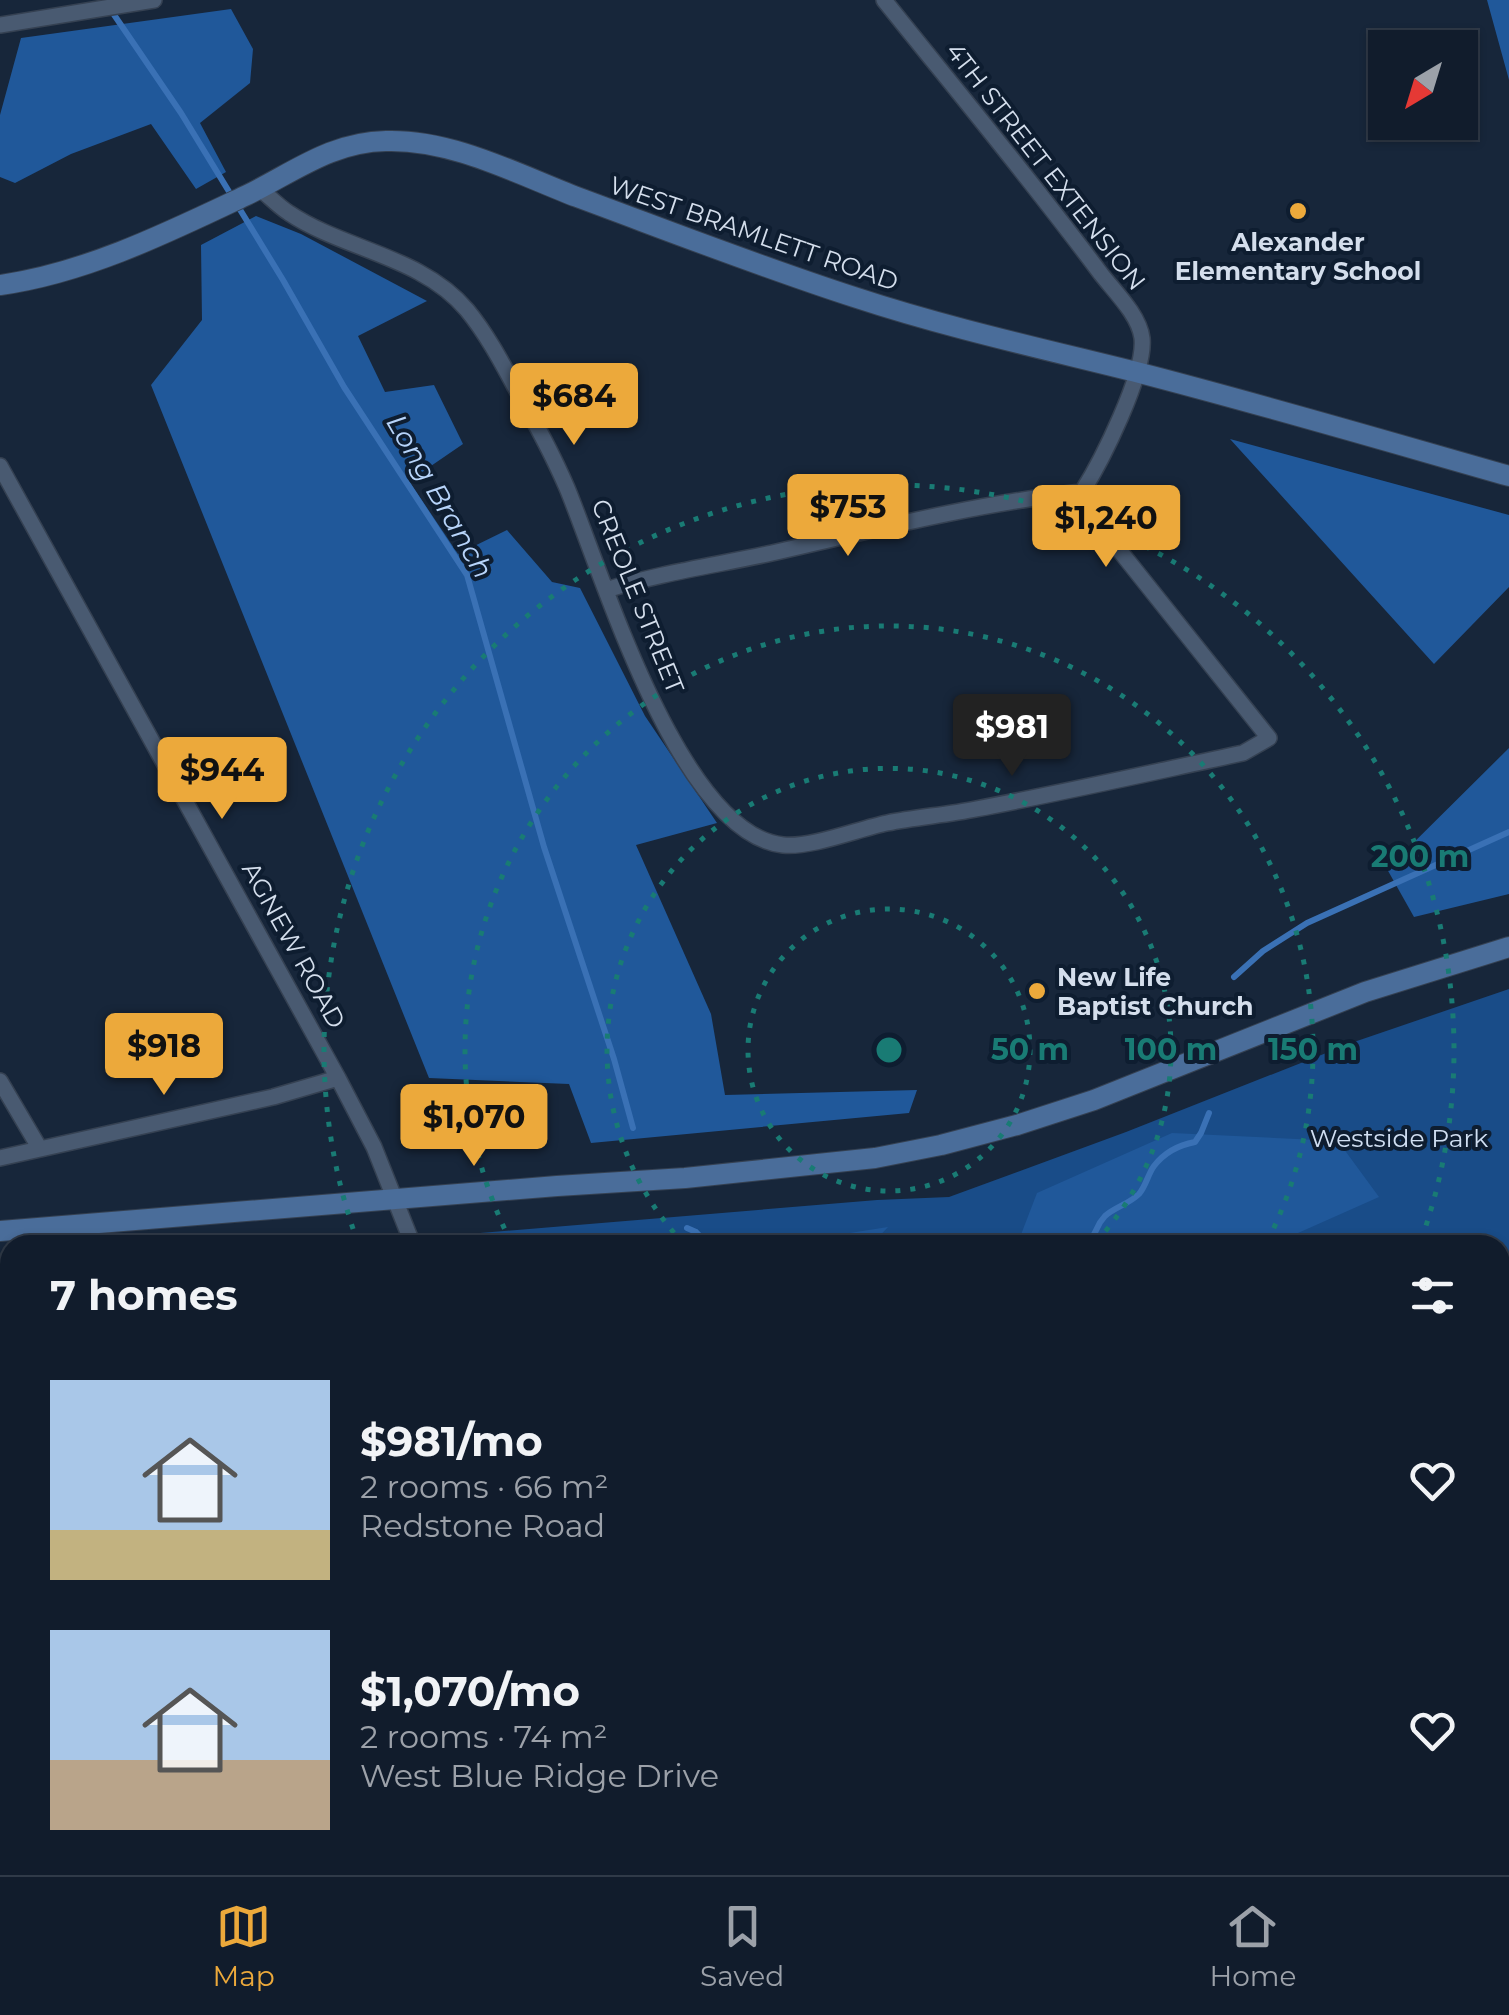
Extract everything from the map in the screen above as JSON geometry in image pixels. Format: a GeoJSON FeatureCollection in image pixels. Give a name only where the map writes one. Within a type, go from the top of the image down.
{"type":"FeatureCollection","features":[{"type":"Feature","properties":{"kind":"street"},"geometry":{"type":"LineString","coordinates":[[0,26],[154,0]]}},
{"type":"Feature","properties":{"kind":"street","name":"4TH STREET EXTENSION"},"geometry":{"type":"LineString","coordinates":[[884,0],[1081,246],[1136,321],[1142,342],[1138,372]]}},
{"type":"Feature","properties":{"kind":"street","name":"WEST BRAMLETT ROAD"},"geometry":{"type":"LineString","coordinates":[[0,284],[126,249],[253,192],[311,159],[348,146],[386,141],[431,145],[854,297],[977,334],[1138,372],[1509,476]]}},
{"type":"Feature","properties":{"kind":"street","name":"CREOLE STREET"},"geometry":{"type":"LineString","coordinates":[[253,192],[289,213],[433,280],[464,306],[500,360],[547,444],[644,684],[666,727],[713,799],[733,820],[766,842],[801,844],[887,823],[974,810],[1243,753],[1270,738],[1104,531],[1082,492]]}},
{"type":"Feature","properties":{"kind":"street"},"geometry":{"type":"LineString","coordinates":[[606,590],[887,527],[1082,492],[1099,465],[1138,372]]}},
{"type":"Feature","properties":{"kind":"street","name":"AGNEW ROAD"},"geometry":{"type":"LineString","coordinates":[[0,466],[338,1078],[374,1147],[409,1235]]}},
{"type":"Feature","properties":{"kind":"street"},"geometry":{"type":"LineString","coordinates":[[0,1231],[795,1168],[875,1158],[1017,1125],[1094,1100],[1365,992],[1509,947]]}},
{"type":"Feature","properties":{"kind":"street"},"geometry":{"type":"LineString","coordinates":[[0,1158],[273,1098],[338,1078]]}},
{"type":"Feature","properties":{"kind":"street"},"geometry":{"type":"LineString","coordinates":[[0,1081],[40,1149]]}},
{"type":"Feature","properties":{"kind":"green space","name":"Westside Park"},"geometry":{"type":"Polygon","coordinates":[[[1509,989],[1509,1235],[456,1235],[949,1197],[1354,1042],[1509,989]]]}},
{"type":"Feature","properties":{"kind":"shaded area"},"geometry":{"type":"Polygon","coordinates":[[[1487,0],[1509,0],[1509,80],[1487,0]]]}},
{"type":"Feature","properties":{"kind":"shaded area"},"geometry":{"type":"Polygon","coordinates":[[[231,9],[253,49],[250,83],[200,123],[226,172],[196,189],[151,124],[71,154],[15,183],[0,177],[0,115],[21,38],[231,9]]]}},
{"type":"Feature","properties":{"kind":"shaded area"},"geometry":{"type":"Polygon","coordinates":[[[256,216],[301,234],[427,301],[358,336],[385,392],[434,385],[463,444],[409,481],[458,554],[507,530],[552,582],[580,588],[645,716],[717,823],[636,845],[711,1014],[725,1095],[917,1090],[909,1113],[591,1143],[569,1084],[429,1078],[151,385],[202,320],[201,245],[256,216]]]}},
{"type":"Feature","properties":{"kind":"shaded area"},"geometry":{"type":"Polygon","coordinates":[[[1230,439],[1509,515],[1509,587],[1434,664],[1230,439]]]}},
{"type":"Feature","properties":{"kind":"shaded area"},"geometry":{"type":"Polygon","coordinates":[[[1509,748],[1509,894],[1414,917],[1387,869],[1509,748]]]}},
{"type":"Feature","properties":{"kind":"shaded area"},"geometry":{"type":"Polygon","coordinates":[[[1172,1133],[1338,1141],[1379,1197],[1294,1235],[1021,1235],[1037,1193],[1172,1133]]]}},
{"type":"Feature","properties":{"kind":"shaded area"},"geometry":{"type":"Polygon","coordinates":[[[888,1227],[880,1235],[837,1235],[888,1227]]]}},
{"type":"Feature","properties":{"kind":"waterway","name":"Long Branch"},"geometry":{"type":"LineString","coordinates":[[104,0],[181,113],[344,387],[467,575],[544,847],[633,1128]]}},
{"type":"Feature","properties":{"kind":"waterway"},"geometry":{"type":"LineString","coordinates":[[1234,977],[1263,951],[1307,923],[1509,832]]}},
{"type":"Feature","properties":{"kind":"waterway"},"geometry":{"type":"LineString","coordinates":[[1094,1235],[1105,1216],[1139,1194],[1162,1157],[1195,1142],[1209,1113]]}},
{"type":"Feature","properties":{"kind":"waterway","name":"Long Branch"},"geometry":{"type":"LineString","coordinates":[[687,1228],[699,1235]]}},
{"type":"Feature","properties":{"kind":"waterway"},"geometry":{"type":"LineString","coordinates":[[693,1235],[696,1232]]}},
{"type":"Feature","properties":{"kind":"place","name":"Alexander Elementary School"},"geometry":{"type":"Point","coordinates":[1298,211]}},
{"type":"Feature","properties":{"kind":"place","name":"New Life Baptist Church"},"geometry":{"type":"Point","coordinates":[1037,991]}}]}
